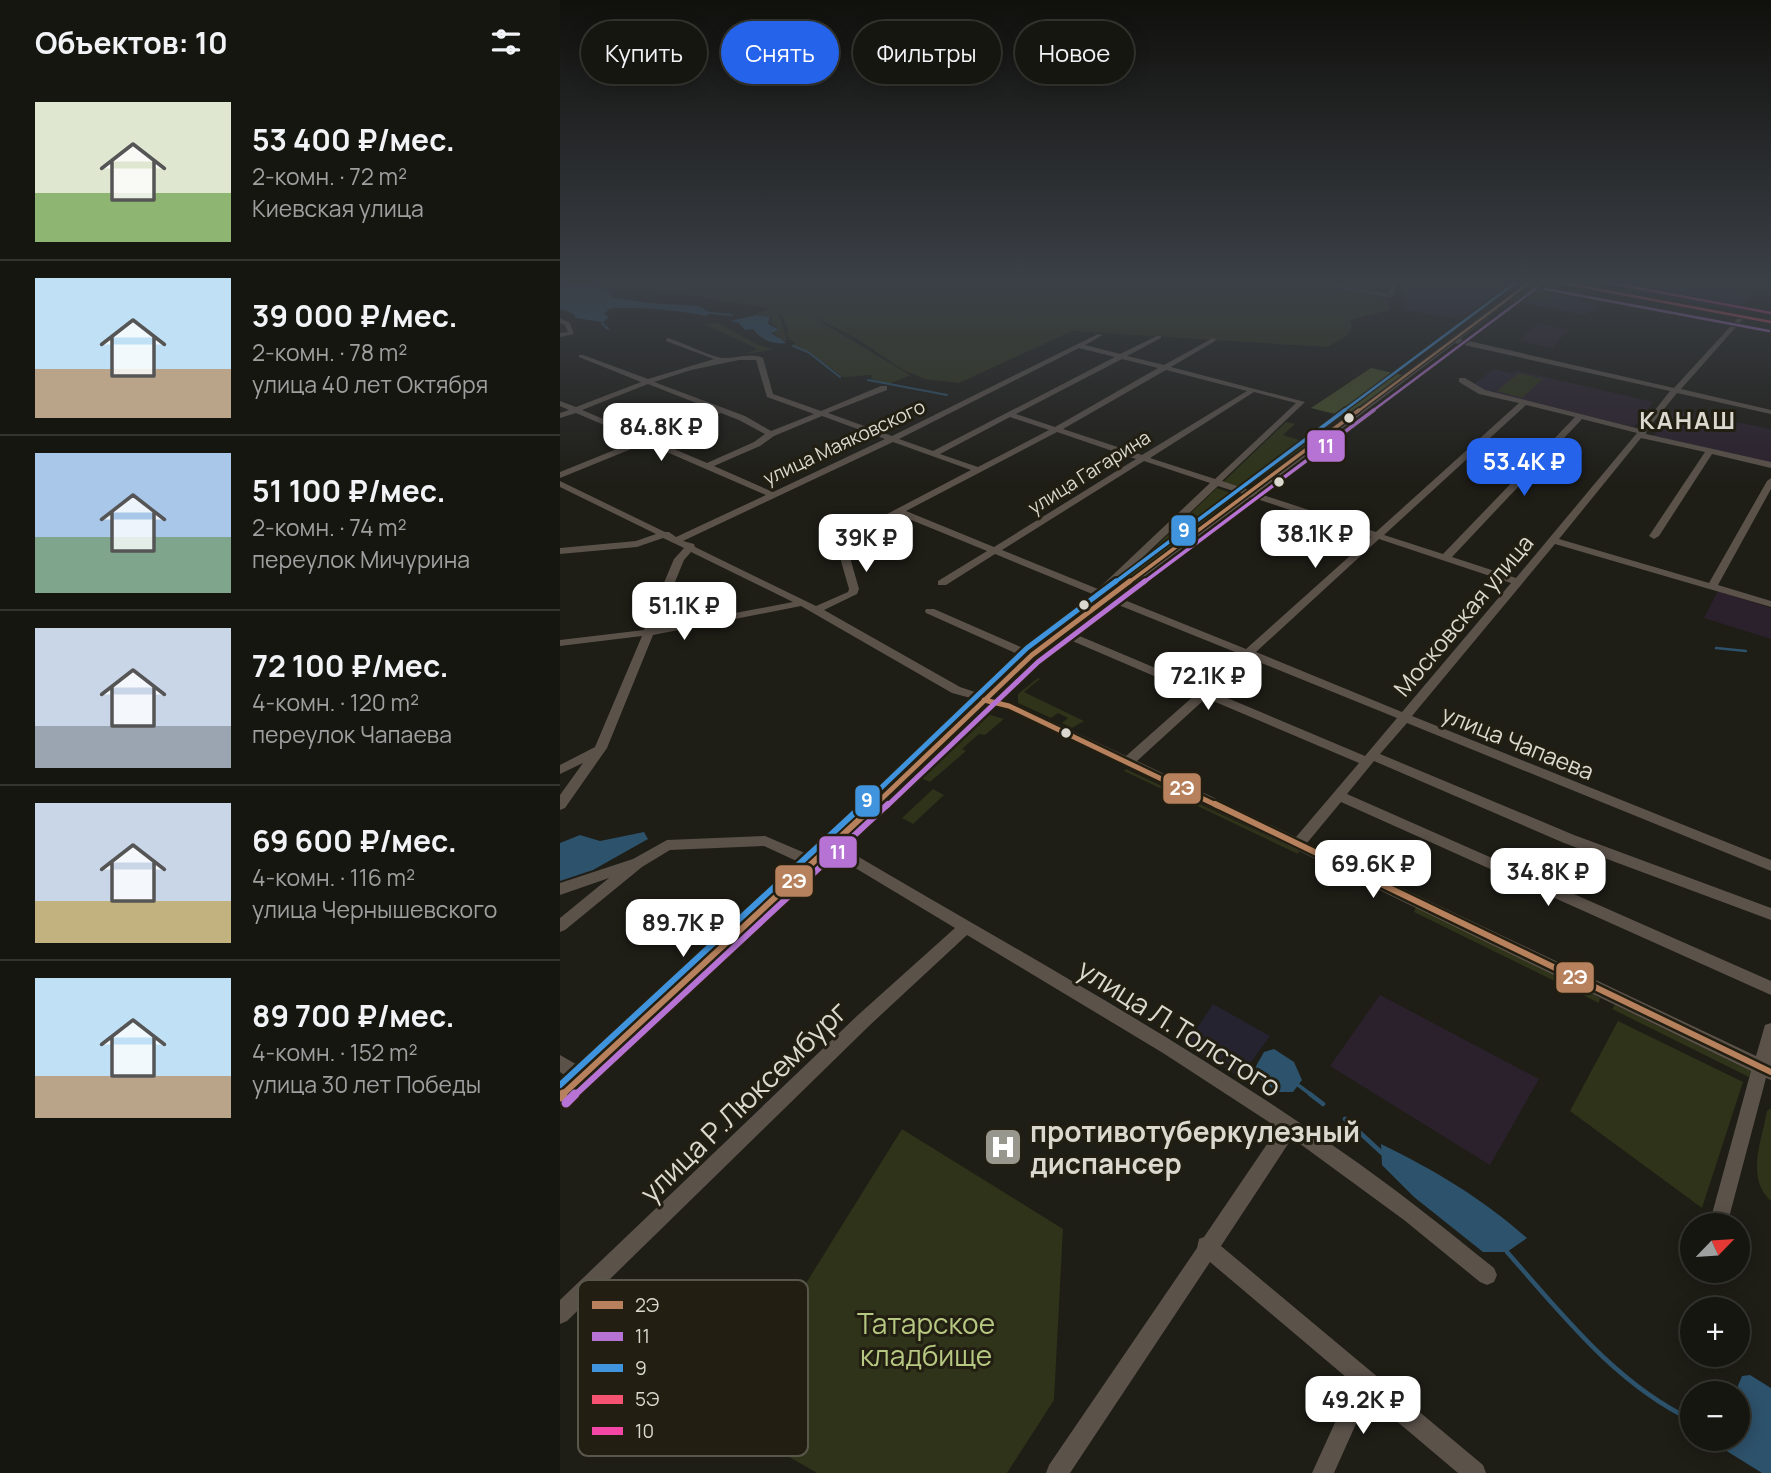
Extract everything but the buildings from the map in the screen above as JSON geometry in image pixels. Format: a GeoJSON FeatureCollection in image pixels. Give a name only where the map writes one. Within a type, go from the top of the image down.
{"type":"FeatureCollection","features":[{"type":"Feature","properties":{"kind":"street"},"geometry":{"type":"LineString","coordinates":[[691,349],[719,359]]}},
{"type":"Feature","properties":{"kind":"street","name":"улица Маяковского"},"geometry":{"type":"LineString","coordinates":[[677,540],[895,438],[1074,349]]}},
{"type":"Feature","properties":{"kind":"street"},"geometry":{"type":"LineString","coordinates":[[560,1097],[814,863],[1031,656],[1104,595],[1214,483],[1301,402],[1163,370],[1088,349]]}},
{"type":"Feature","properties":{"kind":"street"},"geometry":{"type":"LineString","coordinates":[[935,453],[1137,349]]}},
{"type":"Feature","properties":{"kind":"street"},"geometry":{"type":"LineString","coordinates":[[816,610],[852,594],[854,589],[842,547],[848,538],[1055,430],[1198,349]]}},
{"type":"Feature","properties":{"kind":"street"},"geometry":{"type":"LineString","coordinates":[[1104,595],[1248,495],[1441,349]]}},
{"type":"Feature","properties":{"kind":"street"},"geometry":{"type":"LineString","coordinates":[[1492,349],[1771,412]]}},
{"type":"Feature","properties":{"kind":"street","name":"Московская улица"},"geometry":{"type":"LineString","coordinates":[[1298,844],[1675,390],[1713,349]]}},
{"type":"Feature","properties":{"kind":"street"},"geometry":{"type":"LineString","coordinates":[[580,356],[720,410],[771,435]]}},
{"type":"Feature","properties":{"kind":"street"},"geometry":{"type":"LineString","coordinates":[[560,416],[719,359],[759,358],[770,395],[978,470]]}},
{"type":"Feature","properties":{"kind":"street"},"geometry":{"type":"LineString","coordinates":[[1462,380],[1482,392],[1709,452],[1771,465]]}},
{"type":"Feature","properties":{"kind":"street"},"geometry":{"type":"LineString","coordinates":[[706,467],[771,435],[884,388]]}},
{"type":"Feature","properties":{"kind":"street","name":"улица Гагарина"},"geometry":{"type":"LineString","coordinates":[[942,583],[1253,390]]}},
{"type":"Feature","properties":{"kind":"street"},"geometry":{"type":"LineString","coordinates":[[1128,762],[1525,402]]}},
{"type":"Feature","properties":{"kind":"street"},"geometry":{"type":"LineString","coordinates":[[560,404],[773,495]]}},
{"type":"Feature","properties":{"kind":"street"},"geometry":{"type":"LineString","coordinates":[[560,475],[720,410]]}},
{"type":"Feature","properties":{"kind":"street"},"geometry":{"type":"LineString","coordinates":[[1012,415],[1141,460],[1518,582]]}},
{"type":"Feature","properties":{"kind":"street"},"geometry":{"type":"LineString","coordinates":[[1445,558],[1581,416]]}},
{"type":"Feature","properties":{"kind":"street"},"geometry":{"type":"LineString","coordinates":[[1654,536],[1709,452]]}},
{"type":"Feature","properties":{"kind":"street"},"geometry":{"type":"LineString","coordinates":[[1712,587],[1771,481]]}},
{"type":"Feature","properties":{"kind":"street"},"geometry":{"type":"LineString","coordinates":[[560,484],[803,603],[944,683],[984,700],[1009,706],[1766,1069]]}},
{"type":"Feature","properties":{"kind":"street","name":"улица Чапаева"},"geometry":{"type":"LineString","coordinates":[[900,512],[1771,866]]}},
{"type":"Feature","properties":{"kind":"street"},"geometry":{"type":"LineString","coordinates":[[560,551],[637,544],[666,534]]}},
{"type":"Feature","properties":{"kind":"street"},"geometry":{"type":"LineString","coordinates":[[1553,540],[1771,604]]}},
{"type":"Feature","properties":{"kind":"street"},"geometry":{"type":"LineString","coordinates":[[560,805],[601,748],[652,632],[679,559],[691,546]]}},
{"type":"Feature","properties":{"kind":"street"},"geometry":{"type":"LineString","coordinates":[[560,643],[652,632],[803,603]]}},
{"type":"Feature","properties":{"kind":"street"},"geometry":{"type":"LineString","coordinates":[[930,611],[1031,656]]}},
{"type":"Feature","properties":{"kind":"street"},"geometry":{"type":"LineString","coordinates":[[1061,632],[1569,839],[1771,914]]}},
{"type":"Feature","properties":{"kind":"street"},"geometry":{"type":"LineString","coordinates":[[560,770],[576,765],[601,748]]}},
{"type":"Feature","properties":{"kind":"street"},"geometry":{"type":"LineString","coordinates":[[1339,796],[1771,988]]}},
{"type":"Feature","properties":{"kind":"street"},"geometry":{"type":"LineString","coordinates":[[560,926],[658,848],[677,843],[765,841],[814,863]]}},
{"type":"Feature","properties":{"kind":"street","name":"улица Л.Толстого"},"geometry":{"type":"LineString","coordinates":[[831,847],[964,929],[1174,1049],[1290,1126],[1305,1133],[1415,1213],[1487,1275]]}},
{"type":"Feature","properties":{"kind":"street"},"geometry":{"type":"LineString","coordinates":[[560,889],[637,863]]}},
{"type":"Feature","properties":{"kind":"street","name":"улица Р.Люксембург"},"geometry":{"type":"LineString","coordinates":[[595,1280],[864,1020],[964,929]]}},
{"type":"Feature","properties":{"kind":"street"},"geometry":{"type":"LineString","coordinates":[[1722,1213],[1766,1069],[1771,1030]]}},
{"type":"Feature","properties":{"kind":"street"},"geometry":{"type":"LineString","coordinates":[[560,1062],[582,1077]]}},
{"type":"Feature","properties":{"kind":"street"},"geometry":{"type":"LineString","coordinates":[[1057,1473],[1206,1246],[1290,1126]]}},
{"type":"Feature","properties":{"kind":"street"},"geometry":{"type":"LineString","coordinates":[[1206,1246],[1475,1473]]}},
{"type":"Feature","properties":{"kind":"street","name":"улица Р.Люксембург"},"geometry":{"type":"LineString","coordinates":[[560,1314],[578,1297]]}},
{"type":"Feature","properties":{"kind":"street"},"geometry":{"type":"LineString","coordinates":[[1323,1473],[1364,1382]]}},
{"type":"Feature","properties":{"kind":"shaded area"},"geometry":{"type":"Polygon","coordinates":[[[1493,369],[1514,374],[1492,393],[1470,388],[1493,369]]]}},
{"type":"Feature","properties":{"kind":"shaded area"},"geometry":{"type":"Polygon","coordinates":[[[1515,370],[1653,402],[1634,427],[1493,393],[1515,370]]]}},
{"type":"Feature","properties":{"kind":"shaded area"},"geometry":{"type":"Polygon","coordinates":[[[1673,410],[1771,429],[1771,463],[1653,436],[1673,410]]]}},
{"type":"Feature","properties":{"kind":"shaded area"},"geometry":{"type":"Polygon","coordinates":[[[1718,591],[1771,608],[1771,639],[1704,618],[1718,591]]]}},
{"type":"Feature","properties":{"kind":"shaded area"},"geometry":{"type":"Polygon","coordinates":[[[1380,995],[1539,1079],[1490,1165],[1330,1066],[1380,995]]]}},
{"type":"Feature","properties":{"kind":"shaded area"},"geometry":{"type":"Polygon","coordinates":[[[1213,1004],[1270,1036],[1240,1077],[1186,1045],[1213,1004]]]}},
{"type":"Feature","properties":{"kind":"green space"},"geometry":{"type":"Polygon","coordinates":[[[758,349],[774,349],[742,355],[758,349]]]}},
{"type":"Feature","properties":{"kind":"green space"},"geometry":{"type":"Polygon","coordinates":[[[802,349],[866,349],[910,375],[889,384],[871,379],[872,375],[843,377],[802,349]]]}},
{"type":"Feature","properties":{"kind":"green space"},"geometry":{"type":"Polygon","coordinates":[[[872,349],[1033,349],[959,383],[925,379],[903,370],[872,349]]]}},
{"type":"Feature","properties":{"kind":"green space"},"geometry":{"type":"Polygon","coordinates":[[[1371,368],[1402,375],[1349,414],[1343,416],[1311,408],[1371,368]]]}},
{"type":"Feature","properties":{"kind":"green space"},"geometry":{"type":"Polygon","coordinates":[[[1519,373],[1543,379],[1522,398],[1497,391],[1519,373]]]}},
{"type":"Feature","properties":{"kind":"green space"},"geometry":{"type":"Polygon","coordinates":[[[1286,422],[1295,424],[1283,435],[1309,443],[1246,488],[1239,489],[1223,482],[1286,422]]]}},
{"type":"Feature","properties":{"kind":"green space"},"geometry":{"type":"Polygon","coordinates":[[[1217,488],[1237,495],[1159,557],[1108,592],[1217,488]]]}},
{"type":"Feature","properties":{"kind":"green space"},"geometry":{"type":"Polygon","coordinates":[[[1040,679],[1024,692],[1084,721],[1072,728],[1062,723],[1068,718],[1058,713],[1051,718],[1018,703],[1018,694],[1040,679]]]}},
{"type":"Feature","properties":{"kind":"green space"},"geometry":{"type":"Polygon","coordinates":[[[981,712],[1004,719],[985,735],[979,734],[962,749],[966,751],[930,782],[913,775],[981,712]]]}},
{"type":"Feature","properties":{"kind":"green space"},"geometry":{"type":"Polygon","coordinates":[[[1126,769],[1299,851],[1298,854],[1124,771],[1126,769]]]}},
{"type":"Feature","properties":{"kind":"green space"},"geometry":{"type":"Polygon","coordinates":[[[933,789],[944,795],[913,824],[902,818],[933,789]]]}},
{"type":"Feature","properties":{"kind":"green space"},"geometry":{"type":"Polygon","coordinates":[[[1416,906],[1600,998],[1599,1003],[1414,912],[1416,906]]]}},
{"type":"Feature","properties":{"kind":"green space"},"geometry":{"type":"Polygon","coordinates":[[[1615,1005],[1751,1071],[1749,1077],[1612,1009],[1615,1005]]]}},
{"type":"Feature","properties":{"kind":"green space"},"geometry":{"type":"Polygon","coordinates":[[[1618,1021],[1743,1082],[1702,1208],[1570,1111],[1618,1021]]]}},
{"type":"Feature","properties":{"kind":"green space"},"geometry":{"type":"Polygon","coordinates":[[[1771,1108],[1771,1201],[1763,1192],[1759,1181],[1757,1158],[1767,1111],[1771,1108]]]}},
{"type":"Feature","properties":{"kind":"green space","name":"Татарское кладбище"},"geometry":{"type":"Polygon","coordinates":[[[902,1129],[1063,1229],[1054,1400],[1007,1473],[817,1473],[788,1456],[808,1456],[808,1280],[902,1129]]]}},
{"type":"Feature","properties":{"kind":"water"},"geometry":{"type":"Polygon","coordinates":[[[644,832],[648,839],[593,870],[560,881],[560,843],[580,835],[600,841],[644,832]]]}},
{"type":"Feature","properties":{"kind":"water"},"geometry":{"type":"Polygon","coordinates":[[[1274,1049],[1294,1062],[1302,1080],[1293,1092],[1277,1092],[1259,1078],[1256,1066],[1264,1052],[1274,1049]]]}},
{"type":"Feature","properties":{"kind":"water"},"geometry":{"type":"Polygon","coordinates":[[[1381,1144],[1457,1186],[1527,1238],[1507,1252],[1483,1252],[1414,1197],[1382,1165],[1381,1144]]]}},
{"type":"Feature","properties":{"kind":"water"},"geometry":{"type":"Polygon","coordinates":[[[1750,1375],[1771,1388],[1771,1473],[1762,1473],[1727,1451],[1750,1451],[1750,1381],[1740,1381],[1742,1376],[1750,1375]]]}},
{"type":"Feature","properties":{"kind":"waterway"},"geometry":{"type":"LineString","coordinates":[[800,349],[840,377]]}},
{"type":"Feature","properties":{"kind":"waterway"},"geometry":{"type":"LineString","coordinates":[[868,380],[947,395]]}},
{"type":"Feature","properties":{"kind":"waterway"},"geometry":{"type":"LineString","coordinates":[[1716,648],[1746,651]]}},
{"type":"Feature","properties":{"kind":"waterway"},"geometry":{"type":"LineString","coordinates":[[1298,1085],[1313,1096]]}},
{"type":"Feature","properties":{"kind":"waterway"},"geometry":{"type":"LineString","coordinates":[[1310,1094],[1323,1104]]}},
{"type":"Feature","properties":{"kind":"waterway"},"geometry":{"type":"LineString","coordinates":[[1345,1119],[1382,1153]]}},
{"type":"Feature","properties":{"kind":"waterway"},"geometry":{"type":"LineString","coordinates":[[1507,1252],[1592,1346],[1639,1387],[1680,1414]]}},
{"type":"Feature","properties":{"kind":"transit line","name":"9"},"geometry":{"type":"LineString","coordinates":[[560,1085],[825,841],[1027,648],[1427,349]]}},
{"type":"Feature","properties":{"kind":"transit line","name":"2Э"},"geometry":{"type":"LineString","coordinates":[[560,1097],[831,847],[1032,655],[1441,349]]}},
{"type":"Feature","properties":{"kind":"transit line","name":"11"},"geometry":{"type":"LineString","coordinates":[[566,1103],[837,853],[1038,662],[1456,349]]}},
{"type":"Feature","properties":{"kind":"transit line","name":"2Э"},"geometry":{"type":"LineString","coordinates":[[984,700],[1009,706],[1069,734],[1771,1072]]}},
{"type":"Feature","properties":{"kind":"place","name":"противотуберкулезный диспансер"},"geometry":{"type":"Point","coordinates":[1003,1147]}},
{"type":"Feature","properties":{"kind":"district","name":"КАНАШ"},"geometry":{"type":"Point","coordinates":[1688,419]}}]}
